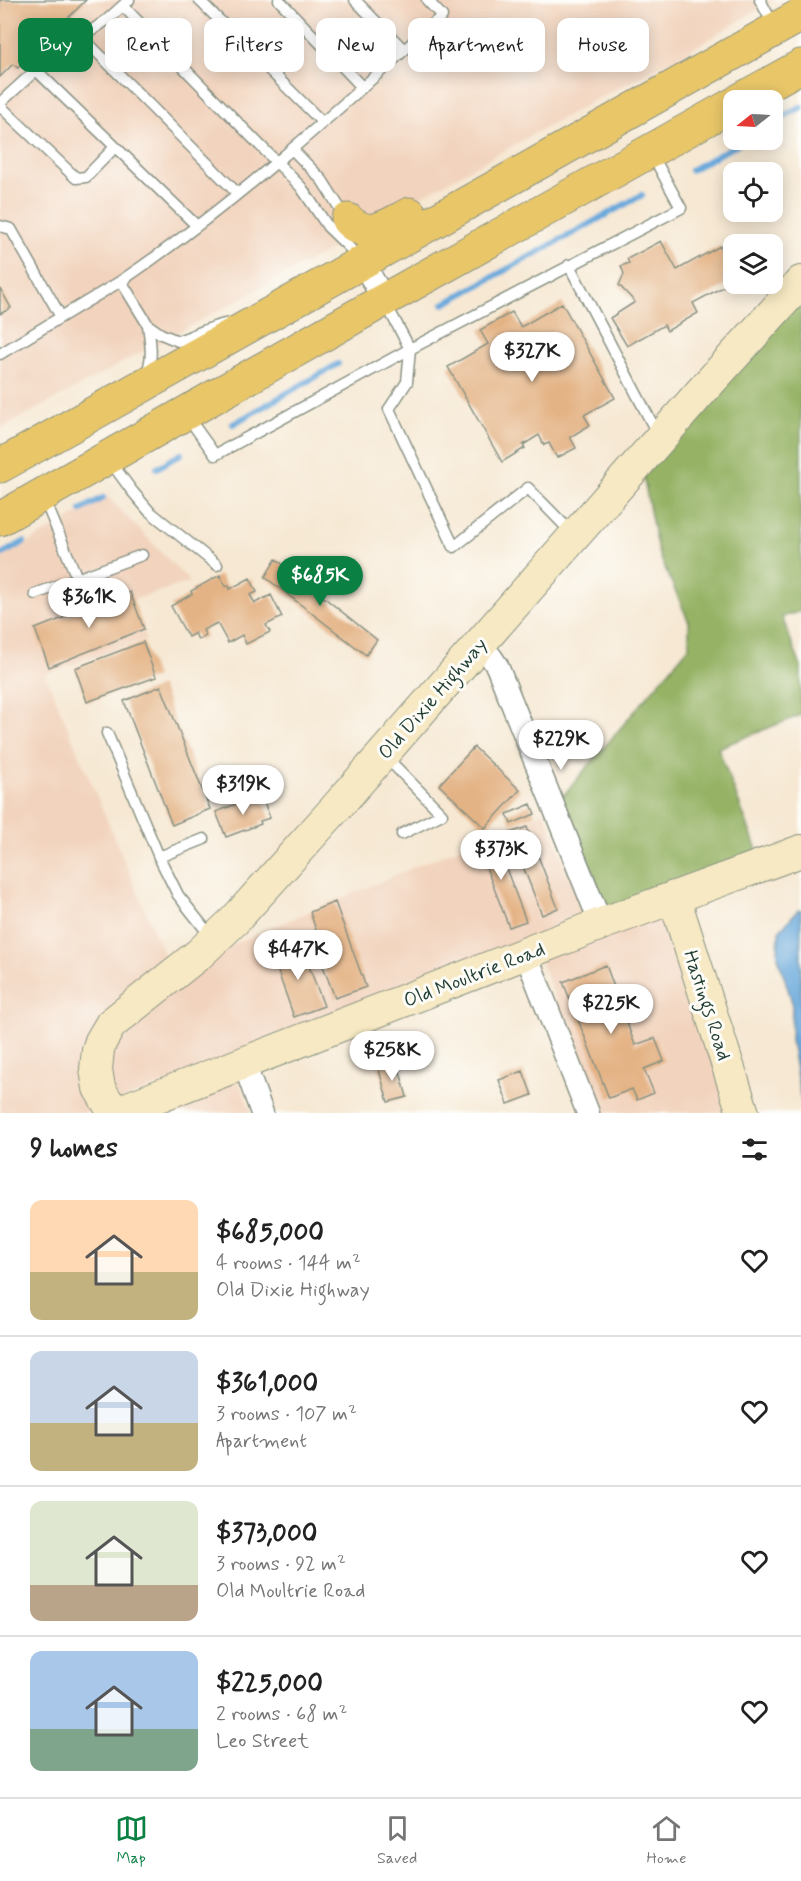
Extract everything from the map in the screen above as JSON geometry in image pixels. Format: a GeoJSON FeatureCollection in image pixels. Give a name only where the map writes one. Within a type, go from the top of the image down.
{"type":"FeatureCollection","features":[{"type":"Feature","properties":{"kind":"main road"},"geometry":{"type":"LineString","coordinates":[[0,466],[788,22]]}},
{"type":"Feature","properties":{"kind":"main road"},"geometry":{"type":"LineString","coordinates":[[758,90],[801,66]]}},
{"type":"Feature","properties":{"kind":"main road"},"geometry":{"type":"LineString","coordinates":[[348,220],[354,226],[366,231],[377,230],[600,108],[637,90],[687,79]]}},
{"type":"Feature","properties":{"kind":"main road"},"geometry":{"type":"LineString","coordinates":[[0,519],[723,110]]}},
{"type":"Feature","properties":{"kind":"main road"},"geometry":{"type":"LineString","coordinates":[[384,300],[384,285],[396,266],[517,200],[538,186],[563,166],[609,122]]}},
{"type":"Feature","properties":{"kind":"main road"},"geometry":{"type":"LineString","coordinates":[[111,456],[137,431],[155,419],[235,371],[263,350],[344,302],[359,277],[362,261]]}},
{"type":"Feature","properties":{"kind":"main road"},"geometry":{"type":"LineString","coordinates":[[43,495],[40,480],[41,469],[47,458],[173,383],[244,329]]}},
{"type":"Feature","properties":{"kind":"street"},"geometry":{"type":"LineString","coordinates":[[362,261],[384,300]]}},
{"type":"Feature","properties":{"kind":"street","name":"Old Dixie Highway"},"geometry":{"type":"LineString","coordinates":[[115,1113],[99,1088],[96,1069],[101,1041],[111,1024],[199,954],[235,920],[801,282]]}},
{"type":"Feature","properties":{"kind":"street"},"geometry":{"type":"LineString","coordinates":[[479,645],[497,666],[602,924]]}},
{"type":"Feature","properties":{"kind":"street","name":"Old Moultrie Road"},"geometry":{"type":"LineString","coordinates":[[115,1113],[602,924],[801,851]]}},
{"type":"Feature","properties":{"kind":"street","name":"Hastings Road"},"geometry":{"type":"LineString","coordinates":[[674,897],[743,1113]]}},
{"type":"Feature","properties":{"kind":"street"},"geometry":{"type":"LineString","coordinates":[[526,954],[588,1113]]}},
{"type":"Feature","properties":{"kind":"street"},"geometry":{"type":"LineString","coordinates":[[244,1063],[262,1113]]}},
{"type":"Feature","properties":{"kind":"lane"},"geometry":{"type":"LineString","coordinates":[[199,0],[322,122]]}},
{"type":"Feature","properties":{"kind":"lane"},"geometry":{"type":"LineString","coordinates":[[279,0],[362,87]]}},
{"type":"Feature","properties":{"kind":"lane"},"geometry":{"type":"LineString","coordinates":[[355,0],[404,50]]}},
{"type":"Feature","properties":{"kind":"lane"},"geometry":{"type":"LineString","coordinates":[[0,354],[121,282],[197,226],[277,162],[442,16],[427,0]]}},
{"type":"Feature","properties":{"kind":"lane"},"geometry":{"type":"LineString","coordinates":[[759,0],[788,22]]}},
{"type":"Feature","properties":{"kind":"lane"},"geometry":{"type":"LineString","coordinates":[[93,29],[126,3],[301,187],[328,227],[362,261]]}},
{"type":"Feature","properties":{"kind":"lane"},"geometry":{"type":"LineString","coordinates":[[93,48],[237,193]]}},
{"type":"Feature","properties":{"kind":"lane"},"geometry":{"type":"LineString","coordinates":[[34,72],[0,105],[76,178],[86,177],[115,147]]}},
{"type":"Feature","properties":{"kind":"lane"},"geometry":{"type":"LineString","coordinates":[[38,72],[197,226]]}},
{"type":"Feature","properties":{"kind":"lane"},"geometry":{"type":"LineString","coordinates":[[292,149],[322,180],[348,220],[362,261]]}},
{"type":"Feature","properties":{"kind":"lane"},"geometry":{"type":"LineString","coordinates":[[185,414],[215,455],[410,349],[681,208],[650,151]]}},
{"type":"Feature","properties":{"kind":"lane"},"geometry":{"type":"LineString","coordinates":[[0,226],[11,229],[61,316]]}},
{"type":"Feature","properties":{"kind":"lane"},"geometry":{"type":"LineString","coordinates":[[569,265],[660,439]]}},
{"type":"Feature","properties":{"kind":"lane"},"geometry":{"type":"LineString","coordinates":[[121,282],[148,325],[161,334],[178,341],[218,324],[244,329]]}},
{"type":"Feature","properties":{"kind":"lane"},"geometry":{"type":"LineString","coordinates":[[384,300],[410,349],[407,382],[389,409],[453,547],[528,488],[575,536]]}},
{"type":"Feature","properties":{"kind":"lane"},"geometry":{"type":"LineString","coordinates":[[138,389],[149,369],[151,353],[148,325]]}},
{"type":"Feature","properties":{"kind":"lane"},"geometry":{"type":"LineString","coordinates":[[111,456],[132,491],[149,511],[217,566]]}},
{"type":"Feature","properties":{"kind":"lane"},"geometry":{"type":"LineString","coordinates":[[43,495],[77,578]]}},
{"type":"Feature","properties":{"kind":"lane"},"geometry":{"type":"LineString","coordinates":[[35,594],[142,555]]}},
{"type":"Feature","properties":{"kind":"lane"},"geometry":{"type":"LineString","coordinates":[[108,733],[159,857],[178,895],[214,940]]}},
{"type":"Feature","properties":{"kind":"lane"},"geometry":{"type":"LineString","coordinates":[[383,754],[442,814],[402,834]]}},
{"type":"Feature","properties":{"kind":"lane"},"geometry":{"type":"LineString","coordinates":[[159,857],[204,839]]}},
{"type":"Feature","properties":{"kind":"shaded area"},"geometry":{"type":"Polygon","coordinates":[[[0,0],[774,0],[676,59],[595,100],[406,205],[354,237],[0,429],[0,0]]]}},
{"type":"Feature","properties":{"kind":"shaded area"},"geometry":{"type":"Polygon","coordinates":[[[108,497],[190,582],[132,600],[146,639],[45,674],[169,966],[104,1017],[98,1109],[87,1113],[0,1113],[0,558],[108,497]]]}},
{"type":"Feature","properties":{"kind":"shaded area"},"geometry":{"type":"Polygon","coordinates":[[[544,812],[588,920],[119,1101],[113,1092],[108,1051],[111,1044],[217,951],[544,812]]]}},
{"type":"Feature","properties":{"kind":"shaded area"},"geometry":{"type":"Polygon","coordinates":[[[666,910],[732,1113],[600,1113],[540,959],[666,910]]]}},
{"type":"Feature","properties":{"kind":"shaded area"},"geometry":{"type":"Polygon","coordinates":[[[237,1076],[251,1113],[142,1113],[237,1076]]]}},
{"type":"Feature","properties":{"kind":"green space"},"geometry":{"type":"Polygon","coordinates":[[[801,298],[801,611],[782,617],[801,667],[801,715],[718,748],[759,855],[608,912],[562,797],[689,647],[689,622],[658,552],[643,475],[801,298]]]}},
{"type":"Feature","properties":{"kind":"water"},"geometry":{"type":"Polygon","coordinates":[[[798,910],[801,910],[801,1100],[791,1040],[792,1002],[778,957],[779,931],[798,910]]]}},
{"type":"Feature","properties":{"kind":"building"},"geometry":{"type":"Polygon","coordinates":[[[0,0],[86,0],[68,18],[18,18],[18,68],[13,64],[0,77],[0,0]]]}},
{"type":"Feature","properties":{"kind":"building"},"geometry":{"type":"Polygon","coordinates":[[[661,241],[677,270],[720,246],[723,252],[723,287],[693,303],[698,313],[667,331],[664,325],[627,346],[610,318],[635,302],[619,285],[624,274],[621,266],[629,263],[627,259],[661,241]]]}},
{"type":"Feature","properties":{"kind":"building"},"geometry":{"type":"Polygon","coordinates":[[[0,288],[11,308],[0,314],[0,288]]]}},
{"type":"Feature","properties":{"kind":"building"},"geometry":{"type":"Polygon","coordinates":[[[562,303],[615,398],[584,415],[590,425],[570,437],[576,448],[557,458],[549,443],[544,445],[539,435],[523,445],[525,448],[502,462],[448,367],[488,344],[480,330],[512,312],[521,327],[562,303]]]}},
{"type":"Feature","properties":{"kind":"building"},"geometry":{"type":"Polygon","coordinates":[[[276,559],[377,640],[366,655],[265,577],[276,559]]]}},
{"type":"Feature","properties":{"kind":"building"},"geometry":{"type":"Polygon","coordinates":[[[220,575],[226,587],[229,585],[230,589],[250,578],[257,592],[250,595],[255,603],[271,595],[282,617],[266,625],[270,632],[246,644],[242,635],[228,643],[217,623],[203,630],[206,636],[198,640],[195,633],[188,637],[171,606],[192,594],[191,591],[220,575]]]}},
{"type":"Feature","properties":{"kind":"building"},"geometry":{"type":"Polygon","coordinates":[[[130,592],[144,629],[49,667],[35,629],[130,592]]]}},
{"type":"Feature","properties":{"kind":"building"},"geometry":{"type":"Polygon","coordinates":[[[143,642],[156,677],[87,702],[75,668],[143,642]]]}},
{"type":"Feature","properties":{"kind":"building"},"geometry":{"type":"Polygon","coordinates":[[[161,686],[210,809],[172,825],[124,701],[161,686]]]}},
{"type":"Feature","properties":{"kind":"building"},"geometry":{"type":"Polygon","coordinates":[[[474,747],[520,790],[485,828],[439,785],[474,747]]]}},
{"type":"Feature","properties":{"kind":"building"},"geometry":{"type":"Polygon","coordinates":[[[261,794],[270,818],[260,821],[261,824],[226,837],[216,812],[261,794]]]}},
{"type":"Feature","properties":{"kind":"building"},"geometry":{"type":"Polygon","coordinates":[[[531,804],[535,814],[511,824],[507,814],[531,804]]]}},
{"type":"Feature","properties":{"kind":"building"},"geometry":{"type":"Polygon","coordinates":[[[527,827],[558,908],[542,915],[510,833],[527,827]]]}},
{"type":"Feature","properties":{"kind":"building"},"geometry":{"type":"Polygon","coordinates":[[[493,834],[526,921],[509,927],[476,841],[493,834]]]}},
{"type":"Feature","properties":{"kind":"building"},"geometry":{"type":"Polygon","coordinates":[[[335,902],[366,987],[335,998],[316,947],[321,945],[310,912],[335,902]]]}},
{"type":"Feature","properties":{"kind":"building"},"geometry":{"type":"Polygon","coordinates":[[[301,945],[324,1006],[294,1017],[272,955],[301,945]]]}},
{"type":"Feature","properties":{"kind":"building"},"geometry":{"type":"Polygon","coordinates":[[[606,965],[635,1045],[655,1038],[664,1061],[644,1069],[654,1093],[637,1100],[632,1089],[609,1098],[563,982],[606,965]]]}},
{"type":"Feature","properties":{"kind":"building"},"geometry":{"type":"Polygon","coordinates":[[[397,1061],[407,1097],[388,1102],[378,1066],[397,1061]]]}},
{"type":"Feature","properties":{"kind":"building"},"geometry":{"type":"Polygon","coordinates":[[[523,1071],[532,1095],[508,1104],[499,1080],[523,1071]]]}},
{"type":"Feature","properties":{"kind":"waterway"},"geometry":{"type":"LineString","coordinates":[[783,117],[801,107]]}},
{"type":"Feature","properties":{"kind":"waterway"},"geometry":{"type":"LineString","coordinates":[[691,170],[727,150]]}},
{"type":"Feature","properties":{"kind":"waterway"},"geometry":{"type":"LineString","coordinates":[[444,304],[642,195]]}},
{"type":"Feature","properties":{"kind":"waterway"},"geometry":{"type":"LineString","coordinates":[[233,424],[338,364]]}},
{"type":"Feature","properties":{"kind":"waterway"},"geometry":{"type":"LineString","coordinates":[[157,468],[181,454]]}},
{"type":"Feature","properties":{"kind":"waterway"},"geometry":{"type":"LineString","coordinates":[[81,510],[103,498]]}},
{"type":"Feature","properties":{"kind":"waterway"},"geometry":{"type":"LineString","coordinates":[[0,555],[24,542]]}}]}
